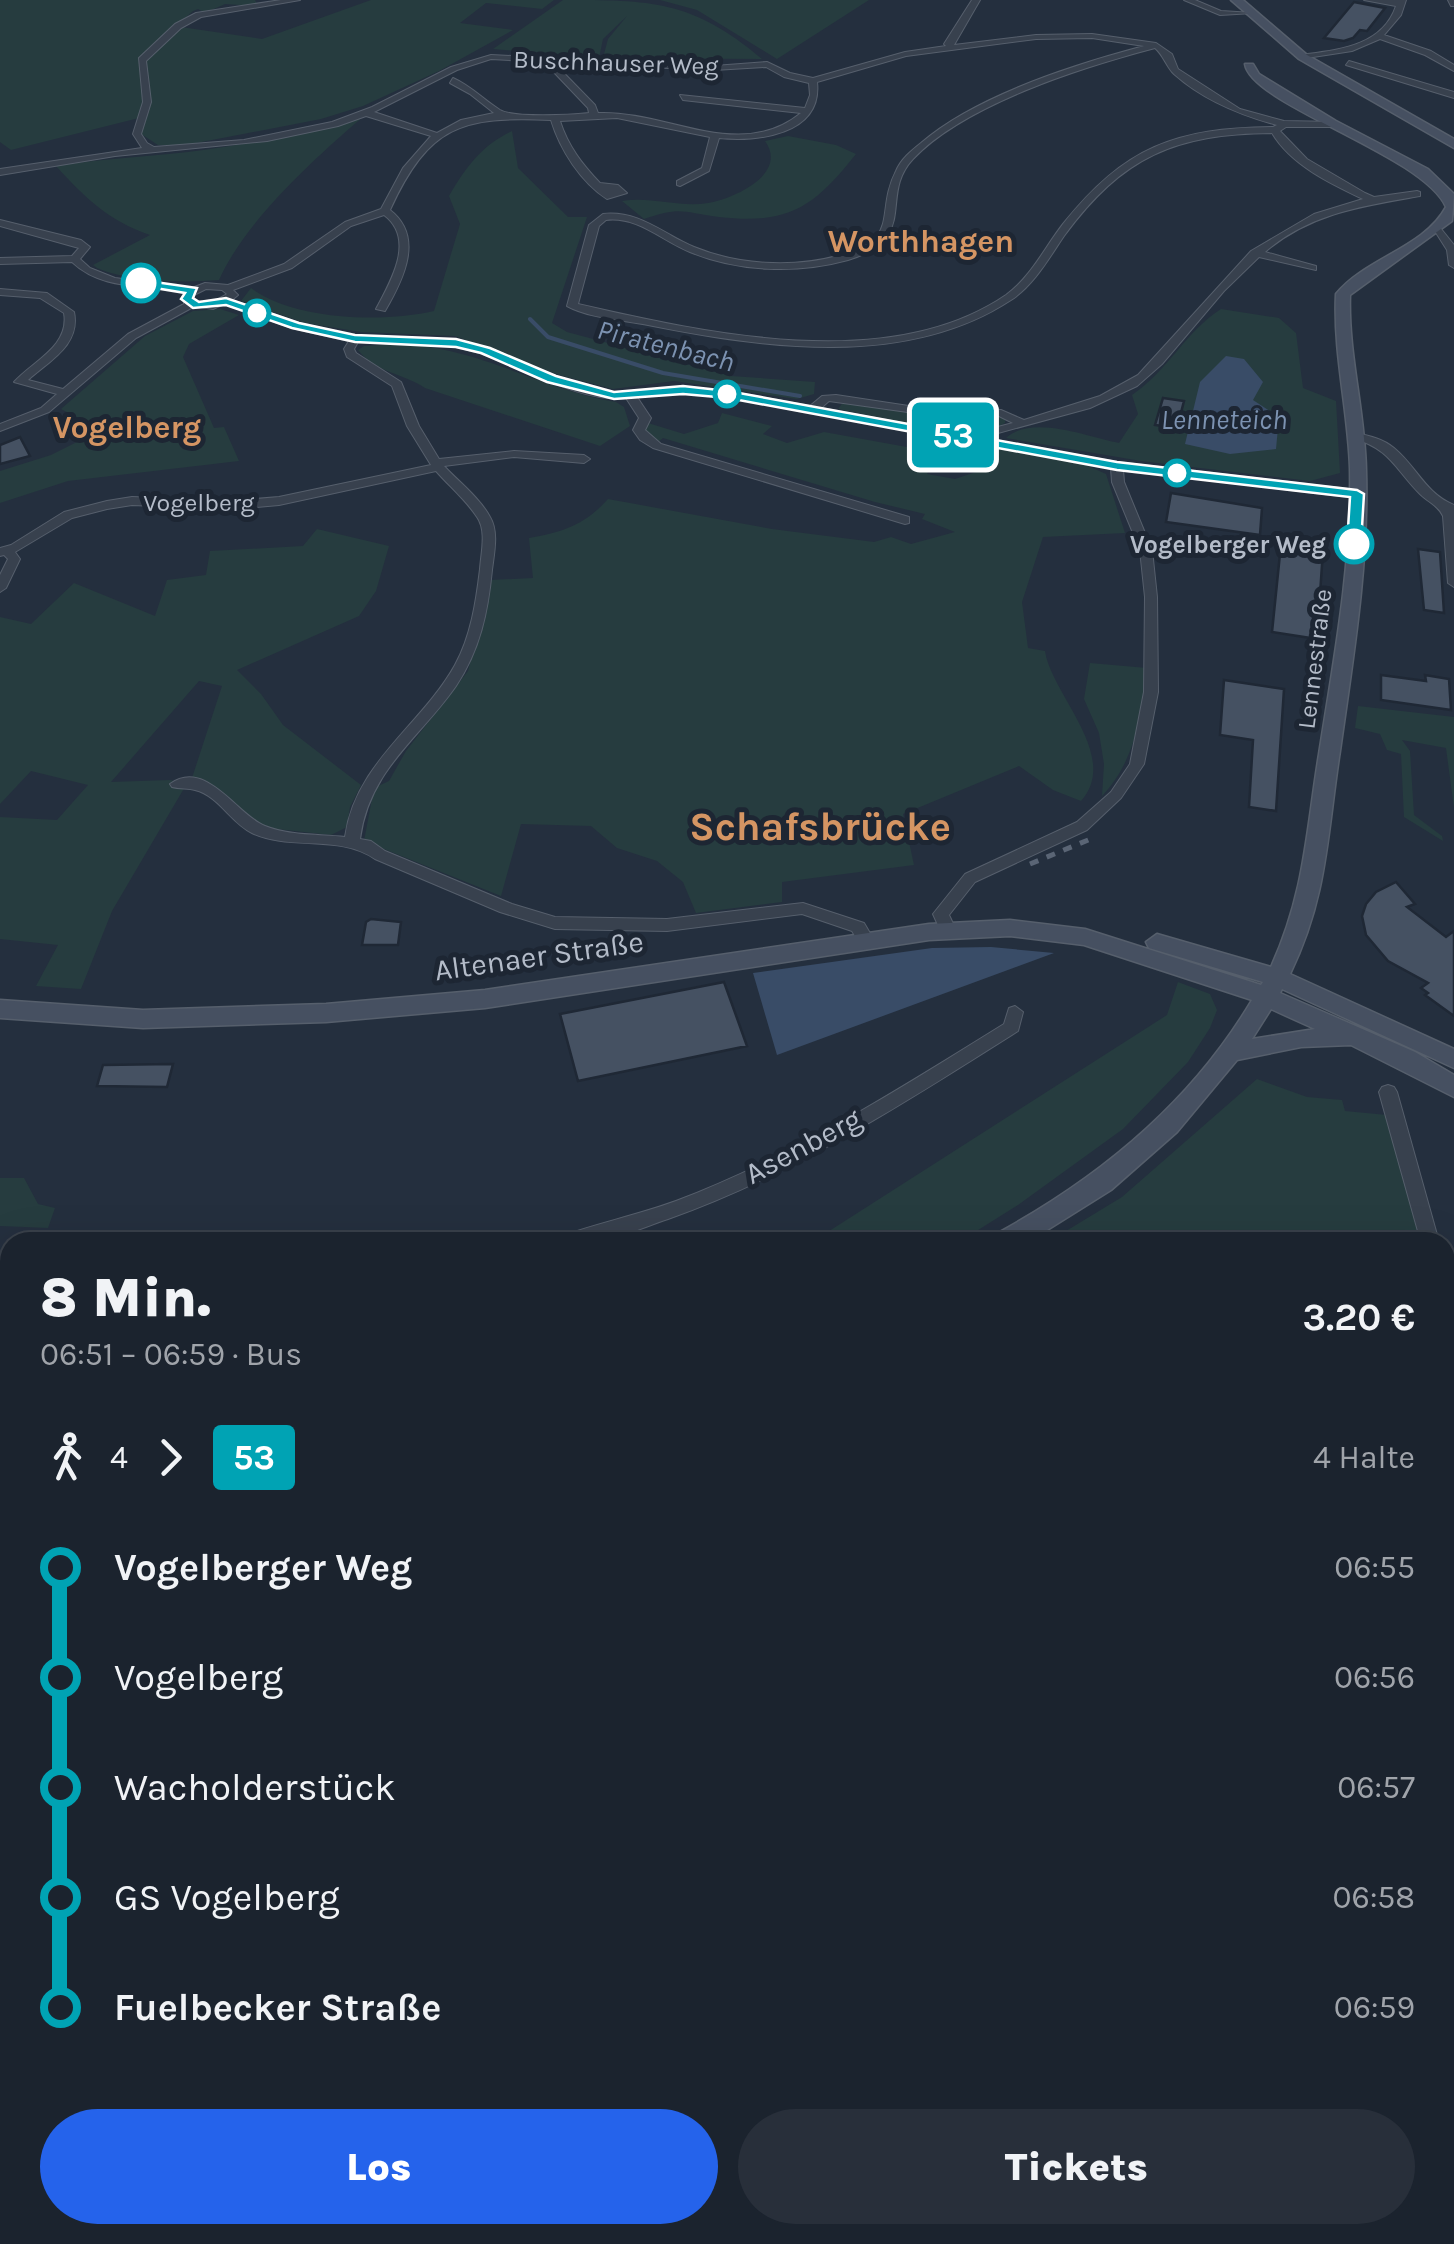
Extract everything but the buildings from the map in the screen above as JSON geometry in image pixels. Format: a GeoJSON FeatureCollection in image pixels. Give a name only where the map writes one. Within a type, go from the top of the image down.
{"type":"FeatureCollection","features":[{"type":"Feature","properties":{"kind":"main road"},"geometry":{"type":"LineString","coordinates":[[1236,0],[1299,54],[1454,144]]}},
{"type":"Feature","properties":{"kind":"main road"},"geometry":{"type":"LineString","coordinates":[[1253,18],[1263,54],[1261,73],[1266,82]]}},
{"type":"Feature","properties":{"kind":"main road"},"geometry":{"type":"LineString","coordinates":[[1263,54],[1249,68],[1266,82],[1332,124],[1439,182],[1452,207],[1438,228]]}},
{"type":"Feature","properties":{"kind":"main road"},"geometry":{"type":"LineString","coordinates":[[1279,56],[1299,54]]}},
{"type":"Feature","properties":{"kind":"main road","name":"Lennestraße"},"geometry":{"type":"LineString","coordinates":[[1021,1232],[1102,1182],[1146,1144],[1228,1053],[1271,986],[1310,892],[1350,618],[1356,436],[1342,294],[1366,269],[1438,228]]}},
{"type":"Feature","properties":{"kind":"main road","name":"Altenaer Straße"},"geometry":{"type":"LineString","coordinates":[[0,1009],[144,1020],[326,1013],[485,999],[866,940],[948,930],[1010,928],[1085,937],[1130,936],[1230,961],[1358,1037],[1454,1087]]}},
{"type":"Feature","properties":{"kind":"main road","name":"Altenaer Straße"},"geometry":{"type":"LineString","coordinates":[[1271,986],[1454,1059]]}},
{"type":"Feature","properties":{"kind":"main road"},"geometry":{"type":"LineString","coordinates":[[1228,1053],[1301,1038],[1358,1037]]}},
{"type":"Feature","properties":{"kind":"street"},"geometry":{"type":"LineString","coordinates":[[152,150],[143,146],[137,134],[148,102],[141,67],[145,55],[188,18],[296,0]]}},
{"type":"Feature","properties":{"kind":"street"},"geometry":{"type":"LineString","coordinates":[[953,49],[948,44],[976,0]]}},
{"type":"Feature","properties":{"kind":"street"},"geometry":{"type":"LineString","coordinates":[[1188,0],[1220,13],[1253,18]]}},
{"type":"Feature","properties":{"kind":"street"},"geometry":{"type":"LineString","coordinates":[[1299,54],[1345,50],[1379,36],[1394,22],[1402,2],[1368,0]]}},
{"type":"Feature","properties":{"kind":"street"},"geometry":{"type":"LineString","coordinates":[[807,111],[815,95],[813,81],[884,58],[1077,35],[1156,45],[1169,56],[1174,70],[1216,100],[1280,127]]}},
{"type":"Feature","properties":{"kind":"street"},"geometry":{"type":"LineString","coordinates":[[1379,36],[1428,52],[1454,69]]}},
{"type":"Feature","properties":{"kind":"street"},"geometry":{"type":"LineString","coordinates":[[1156,45],[1054,77],[1002,100],[920,148],[902,167],[884,237],[855,253],[797,263],[722,259],[660,235],[631,216],[598,219],[572,306],[638,322],[736,338],[832,342],[910,336],[958,324],[1010,297],[1094,195],[1159,144],[1224,132],[1332,124]]}},
{"type":"Feature","properties":{"kind":"street"},"geometry":{"type":"LineString","coordinates":[[1428,52],[1444,48]]}},
{"type":"Feature","properties":{"kind":"street","name":"Buschhauser Weg"},"geometry":{"type":"LineString","coordinates":[[0,172],[152,150],[192,150],[294,132],[367,112],[474,61],[494,57],[695,67],[767,64],[787,75],[813,81]]}},
{"type":"Feature","properties":{"kind":"street"},"geometry":{"type":"LineString","coordinates":[[1349,63],[1454,95]]}},
{"type":"Feature","properties":{"kind":"street","name":"Buschhauser Weg"},"geometry":{"type":"LineString","coordinates":[[552,64],[594,114]]}},
{"type":"Feature","properties":{"kind":"street","name":"Buschhauser Weg"},"geometry":{"type":"LineString","coordinates":[[453,80],[500,114]]}},
{"type":"Feature","properties":{"kind":"street","name":"Buschhauser Weg"},"geometry":{"type":"LineString","coordinates":[[683,97],[807,111]]}},
{"type":"Feature","properties":{"kind":"street","name":"Buschhauser Weg"},"geometry":{"type":"LineString","coordinates":[[385,211],[405,166],[438,136],[462,123],[500,114],[555,118],[594,114],[624,116],[715,136],[780,130],[807,111]]}},
{"type":"Feature","properties":{"kind":"street"},"geometry":{"type":"LineString","coordinates":[[367,112],[438,136]]}},
{"type":"Feature","properties":{"kind":"street"},"geometry":{"type":"LineString","coordinates":[[555,118],[566,150],[597,186]]}},
{"type":"Feature","properties":{"kind":"street"},"geometry":{"type":"LineString","coordinates":[[1280,127],[1276,136],[1311,166],[1374,200]]}},
{"type":"Feature","properties":{"kind":"street"},"geometry":{"type":"LineString","coordinates":[[680,183],[706,169],[715,136]]}},
{"type":"Feature","properties":{"kind":"street"},"geometry":{"type":"LineString","coordinates":[[988,441],[994,432],[1135,383],[1279,233],[1300,222],[1374,200],[1417,194]]}},
{"type":"Feature","properties":{"kind":"street"},"geometry":{"type":"LineString","coordinates":[[75,259],[88,273],[107,281],[171,285],[212,306],[288,266],[354,220],[385,211],[395,216],[402,230],[404,255],[380,309]]}},
{"type":"Feature","properties":{"kind":"street"},"geometry":{"type":"LineString","coordinates":[[0,223],[78,242],[84,248],[75,259],[0,262]]}},
{"type":"Feature","properties":{"kind":"street"},"geometry":{"type":"LineString","coordinates":[[1438,228],[1452,250],[1454,264]]}},
{"type":"Feature","properties":{"kind":"street"},"geometry":{"type":"LineString","coordinates":[[1255,254],[1312,268]]}},
{"type":"Feature","properties":{"kind":"street"},"geometry":{"type":"LineString","coordinates":[[0,428],[45,410],[132,336],[212,286],[296,326],[355,338],[456,343],[486,350],[551,379],[632,397],[683,390],[814,408],[1117,466],[1357,494]]}},
{"type":"Feature","properties":{"kind":"street"},"geometry":{"type":"LineString","coordinates":[[0,292],[43,295],[68,312],[72,328],[67,339],[20,382],[68,394]]}},
{"type":"Feature","properties":{"kind":"street"},"geometry":{"type":"LineString","coordinates":[[352,843],[356,806],[390,756],[446,690],[474,640],[489,535],[485,518],[436,465],[413,426],[397,384],[351,354],[349,349],[355,338]]}},
{"type":"Feature","properties":{"kind":"street"},"geometry":{"type":"LineString","coordinates":[[632,397],[645,418],[639,430],[657,446],[905,520]]}},
{"type":"Feature","properties":{"kind":"street"},"geometry":{"type":"LineString","coordinates":[[814,408],[826,398],[836,398],[922,411],[1001,413],[1024,424]]}},
{"type":"Feature","properties":{"kind":"street"},"geometry":{"type":"LineString","coordinates":[[1356,436],[1385,444],[1415,482],[1449,508],[1454,583]]}},
{"type":"Feature","properties":{"kind":"street","name":"Vogelberg"},"geometry":{"type":"LineString","coordinates":[[0,588],[14,560],[2,548],[68,514],[107,504],[132,501],[232,505],[280,501],[436,465],[514,454],[584,459]]}},
{"type":"Feature","properties":{"kind":"street"},"geometry":{"type":"LineString","coordinates":[[948,930],[941,914],[970,878],[1082,826],[1116,795],[1137,764],[1152,692],[1150,597],[1146,550],[1118,482],[1117,466]]}},
{"type":"Feature","properties":{"kind":"street"},"geometry":{"type":"LineString","coordinates":[[177,784],[188,783],[220,795],[258,830],[366,845],[380,855],[506,908],[555,923],[667,925],[803,908],[858,928],[866,940]]}},
{"type":"Feature","properties":{"kind":"street","name":"Asenberg"},"geometry":{"type":"LineString","coordinates":[[607,1232],[784,1161],[1012,1026],[1015,1012]]}},
{"type":"Feature","properties":{"kind":"street"},"geometry":{"type":"LineString","coordinates":[[1388,1092],[1427,1232]]}},
{"type":"Feature","properties":{"kind":"green space"},"geometry":{"type":"Polygon","coordinates":[[[0,0],[255,0],[258,6],[225,4],[205,13],[193,11],[139,59],[144,103],[139,118],[11,150],[0,142],[0,0]]]}},
{"type":"Feature","properties":{"kind":"green space"},"geometry":{"type":"Polygon","coordinates":[[[371,0],[554,0],[542,9],[486,3],[460,23],[513,30],[439,71],[363,106],[321,119],[186,145],[158,145],[141,134],[151,102],[145,60],[181,27],[262,39],[371,0]]]}},
{"type":"Feature","properties":{"kind":"green space"},"geometry":{"type":"Polygon","coordinates":[[[563,0],[669,7],[714,25],[762,59],[603,58],[608,39],[627,16],[603,39],[599,58],[493,49],[563,0]]]}},
{"type":"Feature","properties":{"kind":"green space"},"geometry":{"type":"Polygon","coordinates":[[[660,0],[869,0],[777,59],[697,10],[660,0]]]}},
{"type":"Feature","properties":{"kind":"green space"},"geometry":{"type":"Polygon","coordinates":[[[364,116],[264,213],[219,280],[157,280],[97,268],[93,265],[150,235],[98,207],[56,166],[232,146],[364,116]]]}},
{"type":"Feature","properties":{"kind":"green space"},"geometry":{"type":"Polygon","coordinates":[[[512,131],[518,168],[568,217],[587,217],[552,323],[567,332],[731,376],[815,382],[814,394],[797,399],[674,381],[613,389],[559,375],[455,336],[361,332],[305,323],[241,301],[251,288],[269,299],[314,313],[390,317],[434,311],[460,224],[449,196],[475,158],[512,131]]]}},
{"type":"Feature","properties":{"kind":"green space"},"geometry":{"type":"Polygon","coordinates":[[[788,136],[836,145],[856,154],[813,199],[782,215],[743,219],[681,211],[644,219],[622,201],[719,201],[755,183],[764,174],[770,164],[765,141],[788,136]]]}},
{"type":"Feature","properties":{"kind":"green space"},"geometry":{"type":"Polygon","coordinates":[[[220,309],[239,315],[189,344],[183,357],[214,428],[224,427],[239,461],[68,481],[0,503],[0,471],[51,455],[101,430],[61,409],[145,336],[193,311],[220,309]]]}},
{"type":"Feature","properties":{"kind":"green space"},"geometry":{"type":"Polygon","coordinates":[[[1221,309],[1279,318],[1296,333],[1303,388],[1336,401],[1340,473],[1310,481],[1141,461],[1006,438],[1017,431],[1045,427],[1119,443],[1138,414],[1132,395],[1221,309]]]}},
{"type":"Feature","properties":{"kind":"green space"},"geometry":{"type":"Polygon","coordinates":[[[399,344],[457,353],[560,388],[616,402],[624,407],[630,426],[600,446],[425,388],[373,364],[358,350],[364,346],[399,344]]]}},
{"type":"Feature","properties":{"kind":"green space"},"geometry":{"type":"Polygon","coordinates":[[[844,401],[930,414],[988,414],[1005,419],[1005,423],[980,435],[964,435],[838,409],[844,401]]]}},
{"type":"Feature","properties":{"kind":"green space"},"geometry":{"type":"Polygon","coordinates":[[[722,413],[772,426],[763,434],[787,443],[824,432],[940,453],[927,474],[955,479],[991,467],[990,447],[1086,465],[1106,474],[1125,533],[1043,537],[1022,602],[1028,648],[1045,651],[1089,745],[1091,783],[1081,801],[1053,790],[1019,766],[903,814],[914,865],[782,882],[782,902],[696,913],[683,882],[657,861],[617,848],[591,826],[521,824],[501,896],[364,841],[374,788],[389,781],[406,751],[468,671],[490,580],[533,578],[529,538],[573,526],[608,499],[772,529],[874,542],[891,537],[911,544],[955,532],[922,519],[925,514],[663,438],[657,443],[644,431],[648,423],[684,434],[718,423],[722,413]]]}},
{"type":"Feature","properties":{"kind":"green space"},"geometry":{"type":"Polygon","coordinates":[[[317,529],[389,546],[376,591],[359,616],[237,670],[261,694],[283,725],[361,785],[350,807],[347,827],[331,835],[258,827],[223,793],[191,781],[222,686],[199,681],[111,782],[171,780],[186,785],[112,911],[81,989],[36,986],[58,945],[0,939],[0,817],[57,820],[88,785],[31,771],[0,804],[0,617],[31,624],[74,583],[155,616],[167,580],[206,575],[210,551],[303,546],[317,529]]]}},
{"type":"Feature","properties":{"kind":"green space"},"geometry":{"type":"Polygon","coordinates":[[[1090,663],[1147,668],[1130,752],[1102,796],[1104,764],[1099,733],[1084,699],[1090,663]]]}},
{"type":"Feature","properties":{"kind":"green space"},"geometry":{"type":"Polygon","coordinates":[[[1358,706],[1454,717],[1454,808],[1446,748],[1402,740],[1410,751],[1414,815],[1442,836],[1443,841],[1404,817],[1401,754],[1387,750],[1380,734],[1355,728],[1358,706]]]}},
{"type":"Feature","properties":{"kind":"green space"},"geometry":{"type":"Polygon","coordinates":[[[1178,982],[1210,994],[1217,1010],[1188,1062],[1123,1129],[1018,1205],[975,1232],[828,1232],[1167,1015],[1178,982]]]}},
{"type":"Feature","properties":{"kind":"green space"},"geometry":{"type":"Polygon","coordinates":[[[1257,1079],[1307,1097],[1342,1100],[1345,1111],[1387,1115],[1417,1232],[1064,1232],[1122,1197],[1257,1079]]]}},
{"type":"Feature","properties":{"kind":"green space"},"geometry":{"type":"Polygon","coordinates":[[[0,1178],[24,1178],[38,1204],[55,1208],[48,1228],[0,1226],[0,1178]]]}},
{"type":"Feature","properties":{"kind":"water","name":"Lenneteich"},"geometry":{"type":"Polygon","coordinates":[[[1226,356],[1244,359],[1263,382],[1253,400],[1279,417],[1276,449],[1230,454],[1185,444],[1200,382],[1226,356]]]}},
{"type":"Feature","properties":{"kind":"water"},"geometry":{"type":"Polygon","coordinates":[[[991,947],[1054,953],[777,1055],[753,973],[932,948],[991,947]]]}},
{"type":"Feature","properties":{"kind":"waterway","name":"Piratenbach"},"geometry":{"type":"LineString","coordinates":[[530,319],[548,337],[663,373],[800,396]]}},
{"type":"Feature","properties":{"kind":"railway"},"geometry":{"type":"LineString","coordinates":[[1030,864],[1093,838]]}},
{"type":"Feature","properties":{"kind":"bus line","name":"53"},"geometry":{"type":"LineString","coordinates":[[141,283],[192,290],[186,299],[197,306],[226,301],[296,326],[355,338],[415,339],[486,350],[551,379],[614,396],[683,390],[728,394],[1117,466],[1357,494],[1354,544]]}},
{"type":"Feature","properties":{"kind":"place","name":"Vogelberger Weg"},"geometry":{"type":"Point","coordinates":[1354,544]}},
{"type":"Feature","properties":{"kind":"district","name":"Worthhagen"},"geometry":{"type":"Point","coordinates":[921,241]}},
{"type":"Feature","properties":{"kind":"district","name":"Vogelberg"},"geometry":{"type":"Point","coordinates":[127,427]}},
{"type":"Feature","properties":{"kind":"district","name":"Schafsbrücke"},"geometry":{"type":"Point","coordinates":[820,826]}}]}
